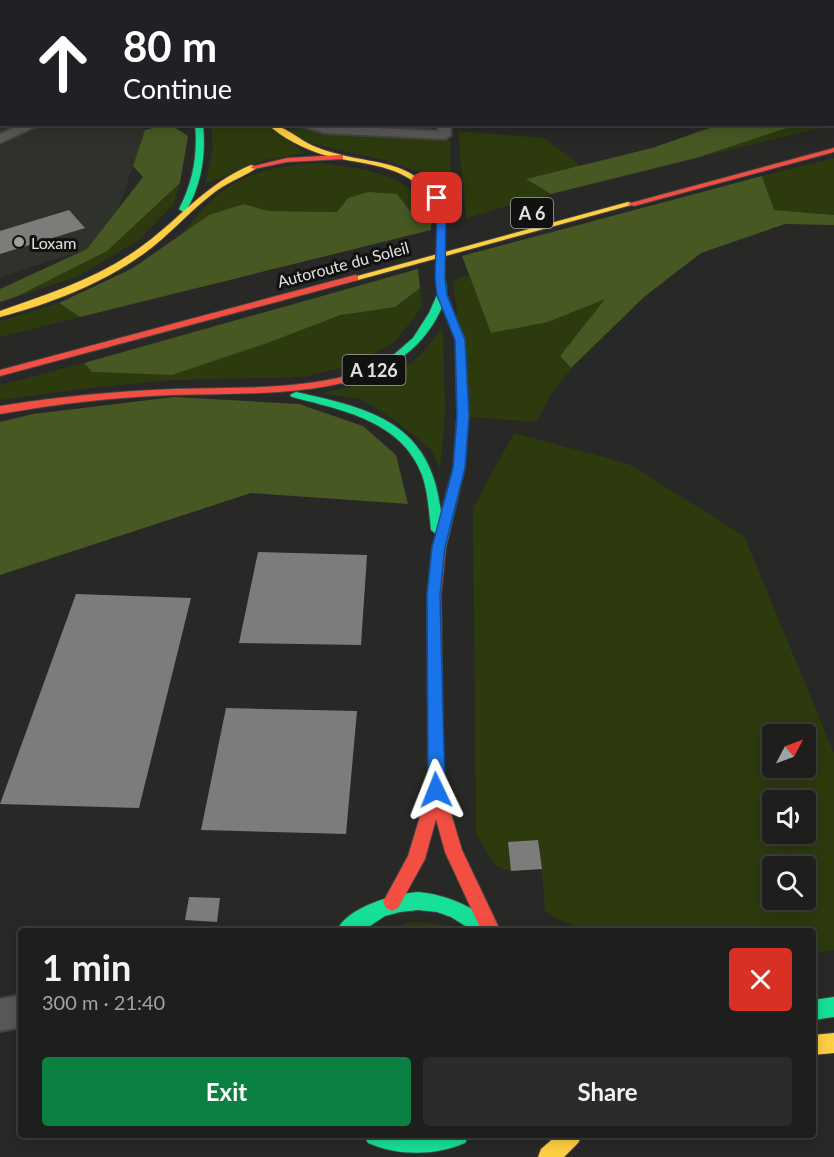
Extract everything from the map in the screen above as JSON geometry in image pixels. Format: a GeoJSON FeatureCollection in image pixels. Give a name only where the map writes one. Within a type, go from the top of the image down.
{"type":"FeatureCollection","features":[{"type":"Feature","properties":{"kind":"main road"},"geometry":{"type":"LineString","coordinates":[[174,223],[192,195],[196,181],[200,148],[199,126]]}},
{"type":"Feature","properties":{"kind":"main road","name":"A 126"},"geometry":{"type":"LineString","coordinates":[[0,410],[66,400],[143,393],[269,389],[344,379],[393,361],[410,350],[426,333],[442,295],[440,279],[442,213],[432,191],[414,178],[386,167],[340,157],[307,146],[273,126]]}},
{"type":"Feature","properties":{"kind":"main road","name":"Autoroute du Soleil"},"geometry":{"type":"LineString","coordinates":[[0,373],[834,150]]}},
{"type":"Feature","properties":{"kind":"main road"},"geometry":{"type":"LineString","coordinates":[[0,314],[71,289],[134,256],[212,188],[241,173],[286,160],[340,157]]}},
{"type":"Feature","properties":{"kind":"main road","name":"Autoroute du Soleil"},"geometry":{"type":"LineString","coordinates":[[423,241],[458,232]]}},
{"type":"Feature","properties":{"kind":"main road"},"geometry":{"type":"LineString","coordinates":[[442,295],[460,340],[463,416],[459,468],[439,547],[434,595],[436,790],[454,852],[490,928]]}},
{"type":"Feature","properties":{"kind":"main road"},"geometry":{"type":"LineString","coordinates":[[269,389],[354,409],[387,425],[404,439],[420,457],[429,477],[439,547]]}},
{"type":"Feature","properties":{"kind":"main road"},"geometry":{"type":"LineString","coordinates":[[392,903],[416,859],[436,790]]}},
{"type":"Feature","properties":{"kind":"main road"},"geometry":{"type":"LineString","coordinates":[[350,927],[372,910],[392,903],[409,901],[442,903],[468,914],[487,928]]}},
{"type":"Feature","properties":{"kind":"main road"},"geometry":{"type":"LineString","coordinates":[[816,1010],[834,1007]]}},
{"type":"Feature","properties":{"kind":"main road"},"geometry":{"type":"LineString","coordinates":[[816,1045],[834,1043]]}},
{"type":"Feature","properties":{"kind":"main road"},"geometry":{"type":"LineString","coordinates":[[372,1139],[410,1143],[445,1141],[453,1138]]}},
{"type":"Feature","properties":{"kind":"main road"},"geometry":{"type":"LineString","coordinates":[[549,1157],[569,1138]]}},
{"type":"Feature","properties":{"kind":"street"},"geometry":{"type":"LineString","coordinates":[[0,139],[30,126]]}},
{"type":"Feature","properties":{"kind":"street"},"geometry":{"type":"LineString","coordinates":[[311,126],[324,129],[445,130]]}},
{"type":"Feature","properties":{"kind":"street"},"geometry":{"type":"LineString","coordinates":[[0,1016],[18,1012]]}},
{"type":"Feature","properties":{"kind":"shaded area"},"geometry":{"type":"Polygon","coordinates":[[[0,126],[142,126],[145,130],[107,243],[0,277],[0,126]]]}},
{"type":"Feature","properties":{"kind":"green space"},"geometry":{"type":"Polygon","coordinates":[[[173,126],[188,136],[180,183],[107,251],[18,296],[0,302],[0,289],[87,249],[143,177],[133,166],[145,130],[173,126]]]}},
{"type":"Feature","properties":{"kind":"green space"},"geometry":{"type":"Polygon","coordinates":[[[211,126],[266,126],[306,153],[265,160],[205,184],[213,149],[211,126]]]}},
{"type":"Feature","properties":{"kind":"green space"},"geometry":{"type":"Polygon","coordinates":[[[715,126],[793,126],[696,158],[551,194],[526,179],[652,148],[715,126]]]}},
{"type":"Feature","properties":{"kind":"green space"},"geometry":{"type":"Polygon","coordinates":[[[793,126],[829,126],[696,158],[793,126]]]}},
{"type":"Feature","properties":{"kind":"green space"},"geometry":{"type":"Polygon","coordinates":[[[298,128],[450,140],[451,204],[435,181],[421,173],[388,161],[314,144],[288,131],[298,128]]]}},
{"type":"Feature","properties":{"kind":"green space"},"geometry":{"type":"Polygon","coordinates":[[[458,131],[544,138],[581,166],[526,179],[551,194],[466,218],[458,131]]]}},
{"type":"Feature","properties":{"kind":"green space"},"geometry":{"type":"Polygon","coordinates":[[[834,158],[834,215],[773,210],[762,176],[834,158]]]}},
{"type":"Feature","properties":{"kind":"green space"},"geometry":{"type":"Polygon","coordinates":[[[318,163],[367,170],[395,180],[420,198],[432,212],[410,211],[348,198],[337,212],[268,211],[244,204],[181,235],[215,197],[242,179],[266,170],[318,163]]]}},
{"type":"Feature","properties":{"kind":"green space"},"geometry":{"type":"Polygon","coordinates":[[[762,176],[774,210],[834,215],[834,225],[785,224],[701,253],[644,297],[571,368],[560,356],[605,299],[548,322],[491,333],[462,256],[762,176]]]}},
{"type":"Feature","properties":{"kind":"green space"},"geometry":{"type":"Polygon","coordinates":[[[180,183],[173,205],[140,239],[77,277],[18,296],[107,251],[180,183]]]}},
{"type":"Feature","properties":{"kind":"green space"},"geometry":{"type":"Polygon","coordinates":[[[368,192],[397,194],[410,211],[432,212],[431,230],[80,317],[59,303],[133,268],[209,215],[244,204],[268,211],[337,212],[348,198],[368,192]]]}},
{"type":"Feature","properties":{"kind":"green space"},"geometry":{"type":"Polygon","coordinates":[[[418,269],[420,288],[395,307],[341,315],[172,375],[92,372],[84,363],[418,269]]]}},
{"type":"Feature","properties":{"kind":"green space"},"geometry":{"type":"Polygon","coordinates":[[[469,275],[491,332],[548,322],[606,298],[560,356],[571,369],[550,396],[536,422],[470,417],[453,280],[469,275]]]}},
{"type":"Feature","properties":{"kind":"green space"},"geometry":{"type":"Polygon","coordinates":[[[420,288],[423,305],[396,341],[355,364],[303,377],[173,380],[0,400],[0,385],[84,363],[92,372],[172,375],[346,314],[395,307],[420,288]]]}},
{"type":"Feature","properties":{"kind":"green space"},"geometry":{"type":"Polygon","coordinates":[[[59,303],[80,317],[0,337],[0,321],[59,303]]]}},
{"type":"Feature","properties":{"kind":"green space"},"geometry":{"type":"Polygon","coordinates":[[[443,327],[445,414],[440,469],[431,449],[394,420],[361,399],[321,393],[375,380],[402,369],[423,352],[443,327]]]}},
{"type":"Feature","properties":{"kind":"green space"},"geometry":{"type":"Polygon","coordinates":[[[174,397],[299,404],[363,426],[396,455],[408,504],[251,493],[0,575],[0,422],[33,414],[174,397]]]}},
{"type":"Feature","properties":{"kind":"green space"},"geometry":{"type":"Polygon","coordinates":[[[514,433],[629,464],[744,536],[834,753],[834,950],[816,953],[816,928],[580,928],[556,919],[545,910],[542,869],[511,871],[496,866],[476,834],[473,508],[514,433]]]}},
{"type":"Feature","properties":{"kind":"green space"},"geometry":{"type":"Polygon","coordinates":[[[410,922],[437,923],[450,928],[393,928],[410,922]]]}},
{"type":"Feature","properties":{"kind":"building","name":"Loxam"},"geometry":{"type":"Polygon","coordinates":[[[69,210],[85,228],[0,254],[0,231],[69,210]]]}},
{"type":"Feature","properties":{"kind":"building"},"geometry":{"type":"Polygon","coordinates":[[[258,552],[367,555],[361,645],[239,643],[258,552]]]}},
{"type":"Feature","properties":{"kind":"building"},"geometry":{"type":"Polygon","coordinates":[[[76,594],[191,598],[139,808],[0,804],[76,594]]]}},
{"type":"Feature","properties":{"kind":"building"},"geometry":{"type":"Polygon","coordinates":[[[226,708],[357,711],[346,834],[201,830],[226,708]]]}},
{"type":"Feature","properties":{"kind":"building"},"geometry":{"type":"Polygon","coordinates":[[[538,840],[542,869],[511,871],[508,842],[538,840]]]}},
{"type":"Feature","properties":{"kind":"building"},"geometry":{"type":"Polygon","coordinates":[[[189,897],[220,898],[217,922],[185,920],[189,897]]]}},
{"type":"Feature","properties":{"kind":"traffic: fast"},"geometry":{"type":"LineString","coordinates":[[183,209],[198,168],[199,126]]}},
{"type":"Feature","properties":{"kind":"traffic: fast"},"geometry":{"type":"LineString","coordinates":[[439,547],[459,468],[463,416],[460,340],[442,295],[441,282]]}},
{"type":"Feature","properties":{"kind":"traffic: fast"},"geometry":{"type":"LineString","coordinates":[[347,379],[381,367],[406,350],[426,328],[442,295]]}},
{"type":"Feature","properties":{"kind":"traffic: fast"},"geometry":{"type":"LineString","coordinates":[[296,395],[335,404],[374,418],[392,428],[407,441],[419,456],[428,475],[437,530]]}},
{"type":"Feature","properties":{"kind":"traffic: fast"},"geometry":{"type":"LineString","coordinates":[[350,928],[381,909],[400,903],[418,901],[437,903],[455,909],[485,928]]}},
{"type":"Feature","properties":{"kind":"traffic: fast"},"geometry":{"type":"LineString","coordinates":[[816,1010],[834,1007]]}},
{"type":"Feature","properties":{"kind":"traffic: fast"},"geometry":{"type":"LineString","coordinates":[[386,1138],[416,1142],[451,1138]]}},
{"type":"Feature","properties":{"kind":"traffic: slow"},"geometry":{"type":"LineString","coordinates":[[273,126],[298,142],[320,152],[395,169],[409,175],[433,196],[442,213]]}},
{"type":"Feature","properties":{"kind":"traffic: slow"},"geometry":{"type":"LineString","coordinates":[[0,314],[110,271],[157,239],[222,182],[254,167]]}},
{"type":"Feature","properties":{"kind":"traffic: slow"},"geometry":{"type":"LineString","coordinates":[[355,278],[631,204]]}},
{"type":"Feature","properties":{"kind":"traffic: slow"},"geometry":{"type":"LineString","coordinates":[[440,279],[442,213]]}},
{"type":"Feature","properties":{"kind":"traffic: slow"},"geometry":{"type":"LineString","coordinates":[[816,1045],[834,1043]]}},
{"type":"Feature","properties":{"kind":"traffic: slow"},"geometry":{"type":"LineString","coordinates":[[549,1157],[569,1138]]}},
{"type":"Feature","properties":{"kind":"traffic: jam"},"geometry":{"type":"LineString","coordinates":[[631,204],[834,150]]}},
{"type":"Feature","properties":{"kind":"traffic: jam"},"geometry":{"type":"LineString","coordinates":[[254,167],[287,160],[340,157]]}},
{"type":"Feature","properties":{"kind":"traffic: jam"},"geometry":{"type":"LineString","coordinates":[[0,373],[355,278]]}},
{"type":"Feature","properties":{"kind":"traffic: jam"},"geometry":{"type":"LineString","coordinates":[[0,410],[65,400],[130,394],[283,390],[347,379]]}},
{"type":"Feature","properties":{"kind":"traffic: jam"},"geometry":{"type":"LineString","coordinates":[[439,547],[434,595],[436,790],[454,852],[490,928]]}},
{"type":"Feature","properties":{"kind":"traffic: jam"},"geometry":{"type":"LineString","coordinates":[[392,902],[416,859],[436,790]]}},
{"type":"Feature","properties":{"kind":"place","name":"Loxam"},"geometry":{"type":"Point","coordinates":[19,242]}},
{"type":"Feature","properties":{"kind":"route"},"geometry":{"type":"LineString","coordinates":[[436,790],[434,595],[439,547],[459,468],[463,416],[460,340],[442,295],[440,279],[442,213],[437,198]]}}]}
